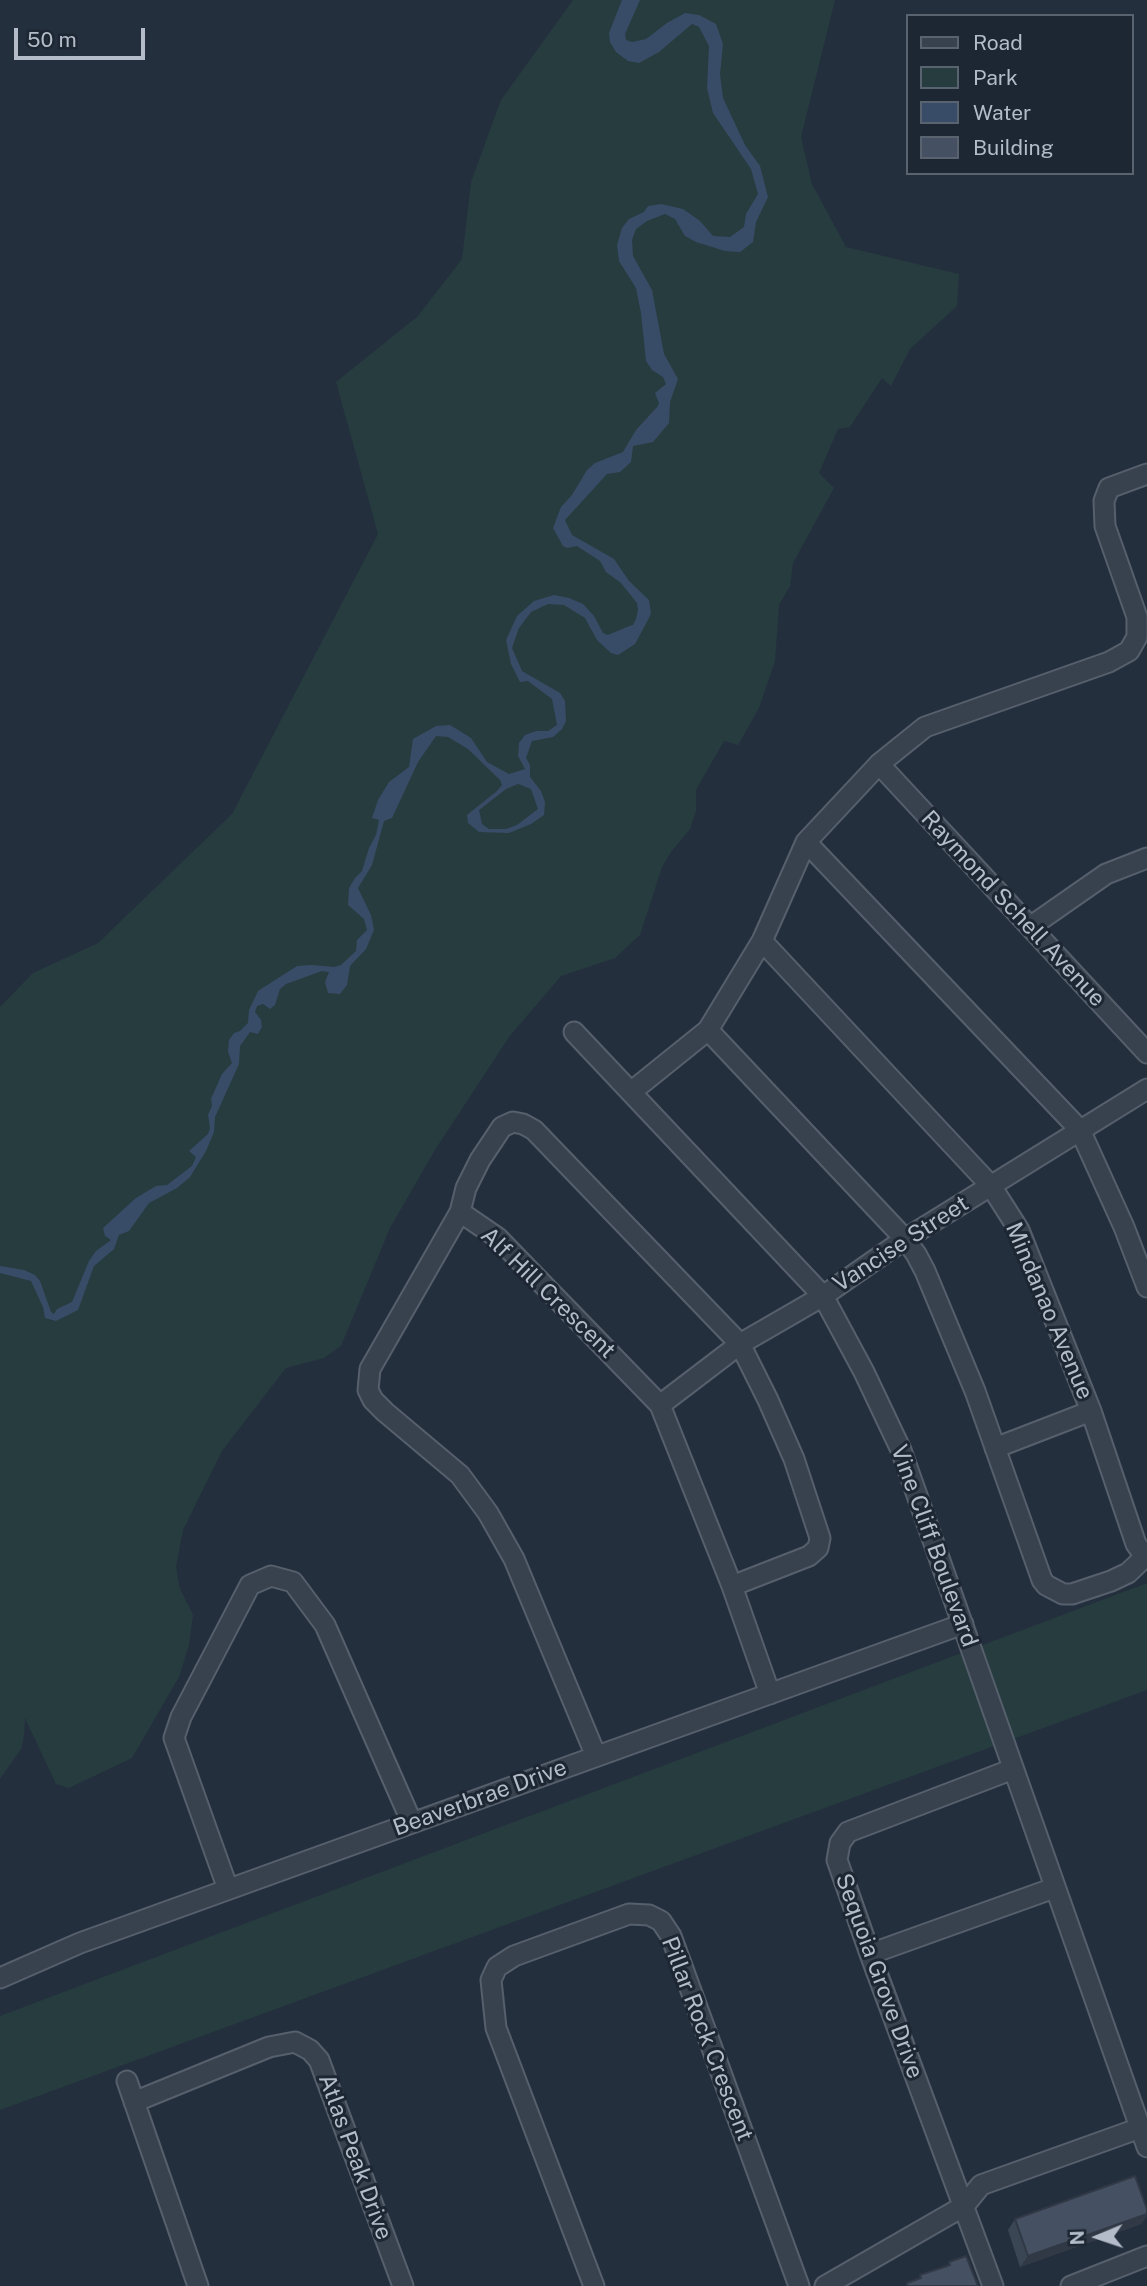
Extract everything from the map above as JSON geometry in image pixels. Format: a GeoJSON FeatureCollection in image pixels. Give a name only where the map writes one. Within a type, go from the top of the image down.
{"type":"FeatureCollection","features":[{"type":"Feature","properties":{"kind":"street"},"geometry":{"type":"LineString","coordinates":[[631,1092],[708,1030],[762,941],[806,842],[879,764],[925,727],[1109,662],[1129,651],[1137,637],[1137,617],[1105,526],[1104,501],[1110,488],[1147,474]]}},
{"type":"Feature","properties":{"kind":"street","name":"Raymond Schell Avenue"},"geometry":{"type":"LineString","coordinates":[[879,764],[1147,1053]]}},
{"type":"Feature","properties":{"kind":"street"},"geometry":{"type":"LineString","coordinates":[[806,842],[1080,1130],[1124,1227],[1147,1287]]}},
{"type":"Feature","properties":{"kind":"street"},"geometry":{"type":"LineString","coordinates":[[1030,927],[1106,874],[1147,858]]}},
{"type":"Feature","properties":{"kind":"street","name":"Mindanao Avenue"},"geometry":{"type":"LineString","coordinates":[[762,941],[990,1186],[1018,1230],[1091,1411],[1136,1544],[1147,1554]]}},
{"type":"Feature","properties":{"kind":"street"},"geometry":{"type":"LineString","coordinates":[[708,1030],[905,1240],[925,1271],[975,1391],[1042,1580],[1053,1590],[1072,1594],[1128,1573],[1147,1554]]}},
{"type":"Feature","properties":{"kind":"street","name":"Vine Cliff Boulevard"},"geometry":{"type":"LineString","coordinates":[[574,1032],[823,1296],[864,1373],[901,1450],[1144,2138]]}},
{"type":"Feature","properties":{"kind":"street","name":"Vancise Street"},"geometry":{"type":"LineString","coordinates":[[660,1405],[740,1344],[823,1296],[905,1240],[1147,1089]]}},
{"type":"Feature","properties":{"kind":"street"},"geometry":{"type":"LineString","coordinates":[[460,1212],[466,1188],[475,1169],[502,1127],[513,1122],[523,1124],[534,1130],[740,1344],[794,1459],[820,1538],[818,1548],[809,1556],[732,1586]]}},
{"type":"Feature","properties":{"kind":"street","name":"Alf Hill Crescent"},"geometry":{"type":"LineString","coordinates":[[596,1756],[514,1559],[488,1513],[460,1475],[385,1412],[373,1400],[368,1390],[370,1369],[460,1212],[498,1238],[660,1405],[732,1586],[770,1694]]}},
{"type":"Feature","properties":{"kind":"street"},"geometry":{"type":"LineString","coordinates":[[995,1448],[1091,1411]]}},
{"type":"Feature","properties":{"kind":"street"},"geometry":{"type":"LineString","coordinates":[[228,1889],[174,1738],[181,1717],[250,1585],[271,1576],[293,1582],[326,1625],[412,1823]]}},
{"type":"Feature","properties":{"kind":"street","name":"Beaverbrae Drive"},"geometry":{"type":"LineString","coordinates":[[0,1978],[80,1942],[963,1624]]}},
{"type":"Feature","properties":{"kind":"street","name":"Sequoia Grove Drive"},"geometry":{"type":"LineString","coordinates":[[993,2286],[837,1860],[840,1843],[848,1832],[1013,1769]]}},
{"type":"Feature","properties":{"kind":"street"},"geometry":{"type":"LineString","coordinates":[[870,1954],[1054,1888]]}},
{"type":"Feature","properties":{"kind":"street","name":"Pillar Rock Crescent"},"geometry":{"type":"LineString","coordinates":[[594,2286],[496,2028],[491,1980],[496,1967],[514,1956],[629,1914],[649,1915],[661,1921],[671,1936],[799,2286]]}},
{"type":"Feature","properties":{"kind":"street","name":"Atlas Peak Drive"},"geometry":{"type":"LineString","coordinates":[[134,2102],[269,2047],[295,2042],[310,2050],[319,2060],[403,2286]]}},
{"type":"Feature","properties":{"kind":"street"},"geometry":{"type":"LineString","coordinates":[[127,2081],[198,2286]]}},
{"type":"Feature","properties":{"kind":"street"},"geometry":{"type":"LineString","coordinates":[[825,2286],[964,2206],[981,2185],[1144,2138]]}},
{"type":"Feature","properties":{"kind":"street"},"geometry":{"type":"LineString","coordinates":[[1071,2286],[1147,2256]]}},
{"type":"Feature","properties":{"kind":"green space"},"geometry":{"type":"Polygon","coordinates":[[[573,0],[835,0],[801,137],[812,184],[846,247],[959,274],[957,306],[910,349],[891,386],[882,378],[850,427],[838,429],[819,473],[834,488],[793,563],[790,586],[779,605],[775,661],[759,708],[738,745],[724,741],[696,790],[696,811],[690,829],[662,867],[640,935],[615,958],[561,976],[509,1037],[435,1150],[390,1228],[341,1346],[324,1358],[286,1368],[222,1451],[183,1530],[176,1567],[180,1589],[193,1615],[189,1645],[179,1677],[132,1758],[69,1788],[56,1784],[25,1718],[21,1749],[0,1779],[0,1007],[33,973],[98,943],[232,814],[378,534],[336,382],[418,316],[462,259],[471,182],[501,100],[573,0]]]}},
{"type":"Feature","properties":{"kind":"green space"},"geometry":{"type":"Polygon","coordinates":[[[1147,1583],[1147,1690],[0,2110],[0,2016],[1147,1583]]]}},
{"type":"Feature","properties":{"kind":"water"},"geometry":{"type":"Polygon","coordinates":[[[622,0],[640,0],[625,34],[626,40],[632,42],[646,39],[685,13],[699,15],[716,24],[723,44],[720,74],[723,98],[745,145],[760,166],[768,197],[756,222],[753,242],[740,252],[725,251],[696,242],[685,236],[675,219],[665,214],[636,229],[632,240],[633,256],[652,290],[664,354],[678,379],[670,402],[669,423],[653,442],[633,446],[631,462],[620,472],[607,474],[565,520],[572,535],[614,559],[629,581],[649,600],[651,614],[635,644],[618,655],[611,653],[597,640],[585,618],[564,605],[548,604],[531,612],[519,628],[512,648],[522,671],[560,693],[565,701],[566,721],[562,729],[553,737],[532,741],[526,758],[530,765],[530,777],[541,791],[545,802],[544,815],[509,833],[479,832],[468,823],[467,815],[497,791],[502,785],[500,780],[468,749],[448,737],[436,736],[418,762],[392,818],[384,821],[372,865],[358,888],[371,915],[374,930],[366,949],[350,966],[347,985],[340,994],[328,993],[325,982],[329,972],[322,971],[286,984],[280,989],[275,1005],[270,1009],[263,1004],[257,1006],[255,1012],[262,1027],[258,1034],[250,1032],[240,1046],[239,1064],[215,1117],[214,1132],[190,1177],[177,1188],[149,1203],[129,1231],[119,1235],[114,1249],[94,1266],[78,1310],[56,1321],[45,1318],[31,1281],[0,1273],[0,1266],[24,1270],[35,1275],[54,1314],[57,1309],[72,1302],[89,1261],[96,1251],[111,1240],[105,1236],[103,1228],[136,1198],[156,1186],[167,1185],[192,1166],[196,1157],[189,1151],[208,1134],[211,1099],[222,1074],[232,1063],[228,1052],[229,1040],[248,1023],[249,1010],[258,991],[297,966],[341,965],[356,951],[357,940],[367,930],[364,919],[348,905],[349,888],[362,871],[376,835],[379,820],[372,818],[378,800],[389,782],[409,767],[413,739],[436,726],[450,725],[471,738],[487,762],[509,774],[525,769],[518,756],[519,743],[525,735],[548,731],[557,725],[552,699],[528,681],[520,682],[511,664],[506,640],[517,616],[534,601],[554,595],[583,604],[594,616],[603,633],[608,635],[633,625],[636,619],[637,603],[621,583],[606,572],[600,561],[577,546],[563,546],[553,528],[561,507],[572,495],[587,470],[595,463],[623,452],[636,430],[658,406],[655,393],[666,384],[663,377],[652,370],[646,361],[636,288],[619,261],[617,245],[622,228],[629,219],[644,212],[648,206],[661,204],[683,209],[700,221],[713,236],[730,237],[744,227],[746,214],[758,194],[751,169],[713,113],[707,88],[709,46],[699,27],[692,24],[659,52],[639,63],[628,61],[616,52],[610,42],[609,33],[622,0]],[[518,784],[506,789],[479,810],[482,824],[489,829],[506,829],[517,825],[538,809],[531,789],[518,784]]]}},
{"type":"Feature","properties":{"kind":"building"},"geometry":{"type":"Polygon","coordinates":[[[1135,2176],[1147,2214],[1028,2256],[1015,2219],[1135,2176]]]}},
{"type":"Feature","properties":{"kind":"building"},"geometry":{"type":"Polygon","coordinates":[[[966,2256],[978,2286],[907,2286],[907,2283],[921,2278],[920,2275],[950,2265],[949,2262],[966,2256]]]}}]}
